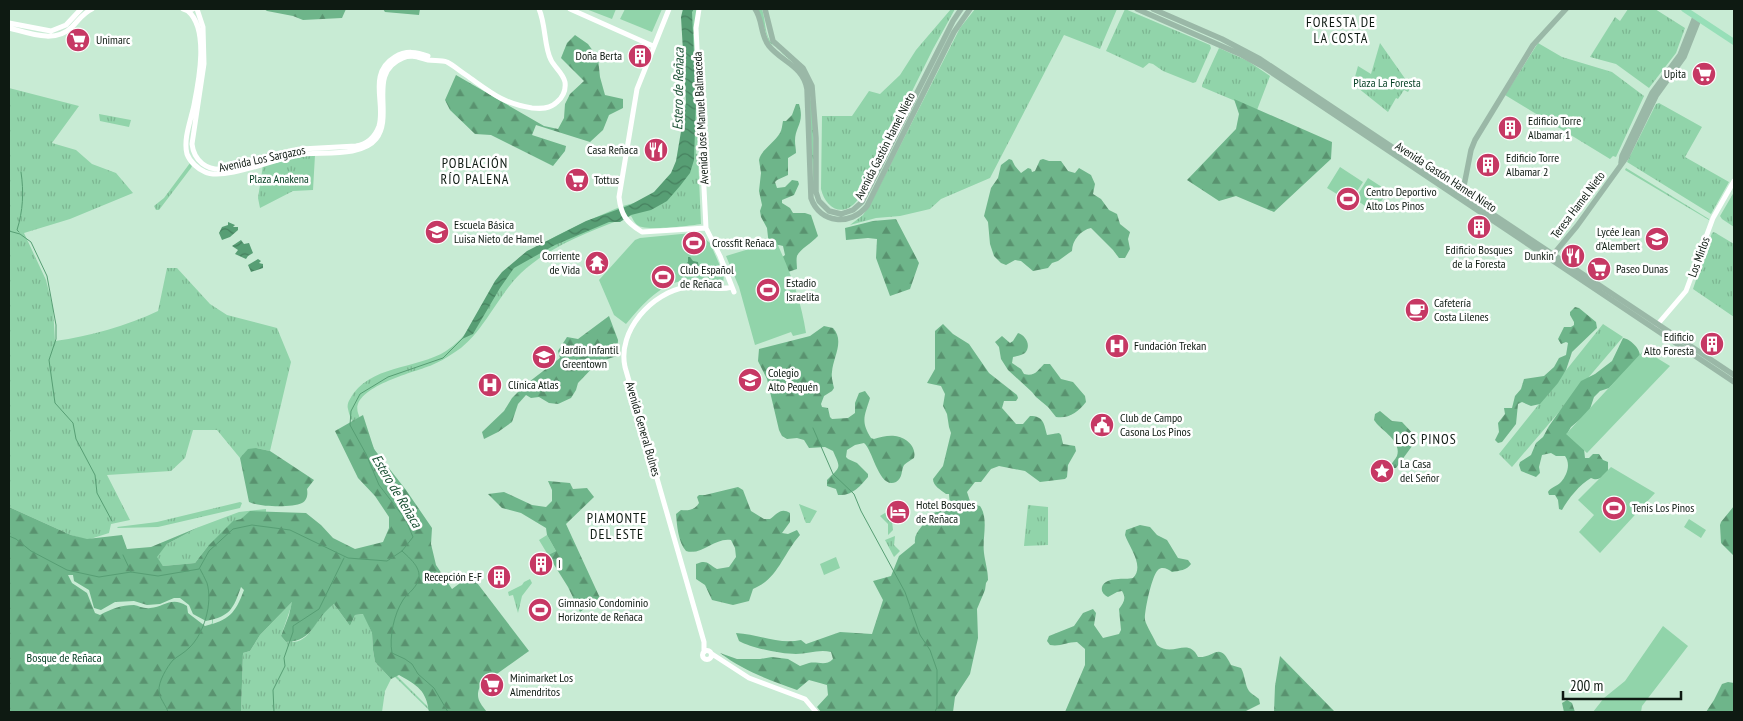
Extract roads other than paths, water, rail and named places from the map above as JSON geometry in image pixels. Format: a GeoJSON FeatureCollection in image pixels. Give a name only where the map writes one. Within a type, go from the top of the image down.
{"type":"FeatureCollection","features":[{"type":"Feature","properties":{"kind":"main road","name":"Avenida Gastón Hamel Nieto"},"geometry":{"type":"LineString","coordinates":[[755,9],[759,16],[765,40],[771,48],[798,70],[806,82],[811,158],[810,192],[813,202],[819,212],[825,216],[843,220],[858,215],[867,206],[954,32],[970,9]]}},
{"type":"Feature","properties":{"kind":"main road","name":"Avenida Gastón Hamel Nieto"},"geometry":{"type":"LineString","coordinates":[[764,9],[770,35],[778,46],[800,64],[808,77],[813,95],[817,198],[820,204],[827,210],[843,214],[855,209],[863,199],[952,22],[961,9]]}},
{"type":"Feature","properties":{"kind":"main road","name":"Avenida Gastón Hamel Nieto"},"geometry":{"type":"LineString","coordinates":[[1137,9],[1258,63],[1462,196]]}},
{"type":"Feature","properties":{"kind":"main road","name":"Avenida Gastón Hamel Nieto"},"geometry":{"type":"LineString","coordinates":[[1153,9],[1222,39],[1260,59],[1656,326],[1734,382]]}},
{"type":"Feature","properties":{"kind":"main road"},"geometry":{"type":"LineString","coordinates":[[1462,196],[1471,150],[1477,137],[1530,50],[1566,9]]}},
{"type":"Feature","properties":{"kind":"main road"},"geometry":{"type":"LineString","coordinates":[[1684,9],[1734,42]]}},
{"type":"Feature","properties":{"kind":"main road","name":"Teresa Hamel Nieto"},"geometry":{"type":"LineString","coordinates":[[1552,256],[1577,226],[1621,163],[1622,156],[1649,99],[1680,55],[1697,18]]}},
{"type":"Feature","properties":{"kind":"main road","name":"Avenida Gastón Hamel Nieto"},"geometry":{"type":"LineString","coordinates":[[1656,326],[1734,375]]}},
{"type":"Feature","properties":{"kind":"street"},"geometry":{"type":"LineString","coordinates":[[9,28],[37,32],[60,29],[80,9]]}},
{"type":"Feature","properties":{"kind":"street"},"geometry":{"type":"LineString","coordinates":[[9,23],[50,36],[64,33],[82,15],[92,9]]}},
{"type":"Feature","properties":{"kind":"street","name":"Avenida Los Sargazos"},"geometry":{"type":"LineString","coordinates":[[186,9],[195,19],[199,30],[201,75]]}},
{"type":"Feature","properties":{"kind":"street","name":"Avenida Los Sargazos"},"geometry":{"type":"LineString","coordinates":[[197,9],[203,27],[201,75],[188,135],[187,152],[190,160],[200,170],[210,174],[222,175],[295,155],[351,151],[368,146],[376,139],[382,127],[383,84],[390,68],[399,60],[411,56],[450,64],[486,90],[512,105],[539,109],[552,106],[559,101],[563,94],[565,81],[549,56],[544,22],[539,9]]}},
{"type":"Feature","properties":{"kind":"street"},"geometry":{"type":"LineString","coordinates":[[570,9],[653,46]]}},
{"type":"Feature","properties":{"kind":"street"},"geometry":{"type":"LineString","coordinates":[[669,9],[637,89],[619,197],[620,205],[625,219],[642,232],[706,228],[730,280],[728,285],[720,290]]}},
{"type":"Feature","properties":{"kind":"street","name":"Avenida José Manuel Balmaceda"},"geometry":{"type":"LineString","coordinates":[[699,9],[696,28],[706,228]]}},
{"type":"Feature","properties":{"kind":"street","name":"Los Mirlos"},"geometry":{"type":"LineString","coordinates":[[1656,326],[1686,291],[1713,218],[1734,181]]}},
{"type":"Feature","properties":{"kind":"street","name":"Avenida General Bulnes"},"geometry":{"type":"LineString","coordinates":[[730,280],[733,289],[720,290],[701,286],[686,287],[661,297],[632,326],[623,352],[625,367],[708,654],[749,678],[805,699],[816,712]]}},
{"type":"Feature","properties":{"kind":"water"},"geometry":{"type":"Polygon","coordinates":[[[683,9],[694,9],[692,12],[696,100],[694,160],[690,173],[667,201],[651,210],[631,215],[620,222],[609,222],[555,245],[514,268],[473,334],[462,339],[495,281],[502,272],[527,251],[586,221],[630,205],[654,192],[671,173],[676,161],[686,102],[681,17],[683,9]]]}},
{"type":"Feature","properties":{"kind":"water"},"geometry":{"type":"Polygon","coordinates":[[[228,222],[235,225],[233,227],[238,227],[238,230],[230,237],[222,240],[219,233],[222,227],[228,225],[228,222]]]}},
{"type":"Feature","properties":{"kind":"water"},"geometry":{"type":"Polygon","coordinates":[[[241,240],[244,244],[249,243],[253,253],[246,259],[235,254],[238,250],[232,246],[241,240]]]}},
{"type":"Feature","properties":{"kind":"water"},"geometry":{"type":"Polygon","coordinates":[[[688,257],[698,262],[699,269],[694,270],[690,268],[684,272],[680,268],[688,262],[688,257]]]}},
{"type":"Feature","properties":{"kind":"water"},"geometry":{"type":"Polygon","coordinates":[[[258,259],[261,261],[259,263],[263,264],[263,268],[251,272],[248,265],[258,259]]]}},
{"type":"Feature","properties":{"kind":"waterway"},"geometry":{"type":"LineString","coordinates":[[19,232],[17,230],[21,216],[23,194],[21,172]]}},
{"type":"Feature","properties":{"kind":"waterway"},"geometry":{"type":"LineString","coordinates":[[9,231],[20,234],[31,242],[47,276],[56,325],[56,339],[49,360],[55,403],[73,423],[76,439],[95,475],[97,493],[112,521]]}},
{"type":"Feature","properties":{"kind":"waterway","name":"Estero de Reñaca"},"geometry":{"type":"LineString","coordinates":[[9,536],[31,551],[67,570],[99,577],[131,572],[158,576],[199,569],[209,551],[233,529],[252,525],[290,530],[348,558],[387,561],[402,551],[413,537],[406,520],[379,485],[366,454],[350,425],[351,411],[360,394],[388,377],[443,358],[463,338]]}},
{"type":"Feature","properties":{"kind":"waterway"},"geometry":{"type":"LineString","coordinates":[[813,428],[833,474],[854,494],[861,511],[905,592],[920,635],[930,650],[937,670],[937,707],[935,712]]}},
{"type":"Feature","properties":{"kind":"waterway"},"geometry":{"type":"LineString","coordinates":[[402,551],[417,568],[419,578],[397,612],[392,633],[392,653],[412,664],[418,674],[434,688],[448,712]]}},
{"type":"Feature","properties":{"kind":"waterway"},"geometry":{"type":"LineString","coordinates":[[123,555],[131,572]]}},
{"type":"Feature","properties":{"kind":"waterway"},"geometry":{"type":"LineString","coordinates":[[274,712],[273,690],[285,666],[284,658],[293,632],[293,626],[319,609],[344,558]]}},
{"type":"Feature","properties":{"kind":"waterway"},"geometry":{"type":"LineString","coordinates":[[168,712],[159,694],[161,679],[173,660],[187,650],[194,642],[206,618],[209,591],[200,569]]}},
{"type":"Feature","properties":{"kind":"place","name":"Unimarc"},"geometry":{"type":"Point","coordinates":[78,40]}},
{"type":"Feature","properties":{"kind":"place","name":"Doña Berta"},"geometry":{"type":"Point","coordinates":[640,56]}},
{"type":"Feature","properties":{"kind":"place","name":"Upita"},"geometry":{"type":"Point","coordinates":[1704,74]}},
{"type":"Feature","properties":{"kind":"place","name":"Edificio Torre Albamar 1"},"geometry":{"type":"Point","coordinates":[1510,128]}},
{"type":"Feature","properties":{"kind":"place","name":"Casa Reñaca"},"geometry":{"type":"Point","coordinates":[656,150]}},
{"type":"Feature","properties":{"kind":"place","name":"Edificio Torre Albamar 2"},"geometry":{"type":"Point","coordinates":[1488,165]}},
{"type":"Feature","properties":{"kind":"place","name":"Tottus"},"geometry":{"type":"Point","coordinates":[577,180]}},
{"type":"Feature","properties":{"kind":"place","name":"Centro Deportivo Alto Los Pinos"},"geometry":{"type":"Point","coordinates":[1348,199]}},
{"type":"Feature","properties":{"kind":"place","name":"Edificio Bosques de la Foresta"},"geometry":{"type":"Point","coordinates":[1479,227]}},
{"type":"Feature","properties":{"kind":"place","name":"Escuela Básica Luisa Nieto de Hamel"},"geometry":{"type":"Point","coordinates":[437,232]}},
{"type":"Feature","properties":{"kind":"place","name":"Lycée Jean d’Alembert"},"geometry":{"type":"Point","coordinates":[1657,239]}},
{"type":"Feature","properties":{"kind":"place","name":"Crossfit Reñaca"},"geometry":{"type":"Point","coordinates":[694,243]}},
{"type":"Feature","properties":{"kind":"place","name":"Dunkin'"},"geometry":{"type":"Point","coordinates":[1573,256]}},
{"type":"Feature","properties":{"kind":"place","name":"Corriente de Vida"},"geometry":{"type":"Point","coordinates":[597,263]}},
{"type":"Feature","properties":{"kind":"place","name":"Paseo Dunas"},"geometry":{"type":"Point","coordinates":[1599,269]}},
{"type":"Feature","properties":{"kind":"place","name":"Club Español de Reñaca"},"geometry":{"type":"Point","coordinates":[663,277]}},
{"type":"Feature","properties":{"kind":"place","name":"Estadio Israelita"},"geometry":{"type":"Point","coordinates":[768,290]}},
{"type":"Feature","properties":{"kind":"place","name":"Cafetería Costa Lilenes"},"geometry":{"type":"Point","coordinates":[1417,310]}},
{"type":"Feature","properties":{"kind":"place","name":"Edificio Alto Foresta"},"geometry":{"type":"Point","coordinates":[1712,344]}},
{"type":"Feature","properties":{"kind":"place","name":"Fundación Trekan"},"geometry":{"type":"Point","coordinates":[1117,346]}},
{"type":"Feature","properties":{"kind":"place","name":"Jardín Infantil Greentown"},"geometry":{"type":"Point","coordinates":[544,357]}},
{"type":"Feature","properties":{"kind":"place","name":"Colegio Alto Pequén"},"geometry":{"type":"Point","coordinates":[750,380]}},
{"type":"Feature","properties":{"kind":"place","name":"Clínica Atlas"},"geometry":{"type":"Point","coordinates":[490,385]}},
{"type":"Feature","properties":{"kind":"place","name":"Club de Campo Casona Los Pinos"},"geometry":{"type":"Point","coordinates":[1102,425]}},
{"type":"Feature","properties":{"kind":"place","name":"La Casa del Señor"},"geometry":{"type":"Point","coordinates":[1382,471]}},
{"type":"Feature","properties":{"kind":"place","name":"Tenis Los Pinos"},"geometry":{"type":"Point","coordinates":[1614,508]}},
{"type":"Feature","properties":{"kind":"place","name":"Hotel Bosques de Reñaca"},"geometry":{"type":"Point","coordinates":[898,512]}},
{"type":"Feature","properties":{"kind":"place","name":"I"},"geometry":{"type":"Point","coordinates":[541,564]}},
{"type":"Feature","properties":{"kind":"place","name":"Recepción E-F"},"geometry":{"type":"Point","coordinates":[499,577]}},
{"type":"Feature","properties":{"kind":"place","name":"Gimnasio Condominio Horizonte de Reñaca"},"geometry":{"type":"Point","coordinates":[540,610]}},
{"type":"Feature","properties":{"kind":"place","name":"Minimarket Los Almendritos"},"geometry":{"type":"Point","coordinates":[492,685]}},
{"type":"Feature","properties":{"kind":"district","name":"FORESTA DE LA COSTA"},"geometry":{"type":"Point","coordinates":[1341,30]}},
{"type":"Feature","properties":{"kind":"district","name":"POBLACIÓN RÍO PALENA"},"geometry":{"type":"Point","coordinates":[475,172]}},
{"type":"Feature","properties":{"kind":"district","name":"LOS PINOS"},"geometry":{"type":"Point","coordinates":[1426,439]}},
{"type":"Feature","properties":{"kind":"district","name":"PIAMONTE DEL ESTE"},"geometry":{"type":"Point","coordinates":[617,526]}},
{"type":"Feature","properties":{"kind":"park label","name":"Plaza La Foresta"},"geometry":{"type":"Point","coordinates":[1387,83]}},
{"type":"Feature","properties":{"kind":"park label","name":"Plaza Anakena"},"geometry":{"type":"Point","coordinates":[279,179]}},
{"type":"Feature","properties":{"kind":"park label","name":"Bosque de Reñaca"},"geometry":{"type":"Point","coordinates":[64,658]}}]}
